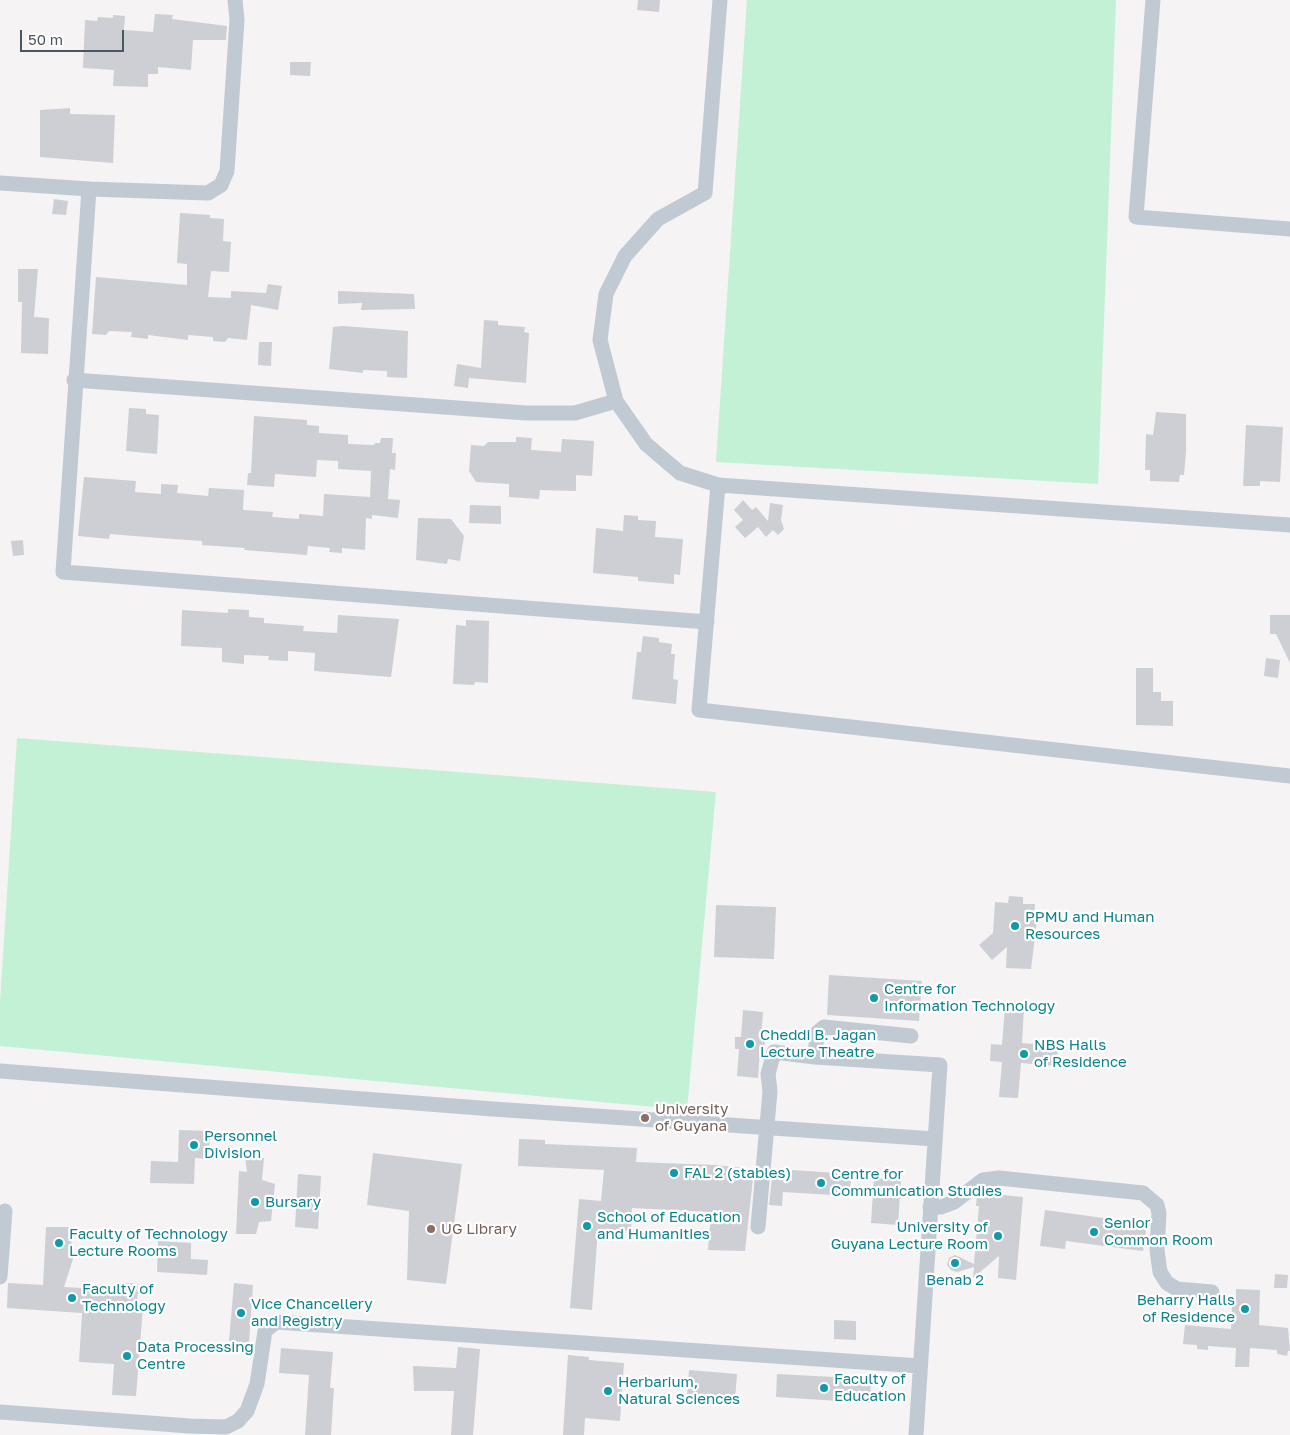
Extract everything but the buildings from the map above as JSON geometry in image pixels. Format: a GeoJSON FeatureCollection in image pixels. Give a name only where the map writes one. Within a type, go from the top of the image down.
{"type":"FeatureCollection","features":[{"type":"Feature","properties":{"kind":"street"},"geometry":{"type":"LineString","coordinates":[[0,183],[89,189],[208,193],[222,185],[227,170],[236,20],[235,0]]}},
{"type":"Feature","properties":{"kind":"street"},"geometry":{"type":"LineString","coordinates":[[720,0],[705,193],[658,219],[625,256],[606,294],[600,340],[616,401],[646,444],[680,473],[718,485],[1290,525]]}},
{"type":"Feature","properties":{"kind":"street"},"geometry":{"type":"LineString","coordinates":[[1153,0],[1136,216],[1290,229]]}},
{"type":"Feature","properties":{"kind":"street"},"geometry":{"type":"LineString","coordinates":[[89,189],[74,380],[63,572],[707,622]]}},
{"type":"Feature","properties":{"kind":"street"},"geometry":{"type":"LineString","coordinates":[[74,380],[526,413],[575,413],[616,401]]}},
{"type":"Feature","properties":{"kind":"street"},"geometry":{"type":"LineString","coordinates":[[718,485],[699,710],[1290,776]]}},
{"type":"Feature","properties":{"kind":"street"},"geometry":{"type":"LineString","coordinates":[[815,1057],[817,1033],[824,1027],[911,1036]]}},
{"type":"Feature","properties":{"kind":"street"},"geometry":{"type":"LineString","coordinates":[[758,1227],[770,1091],[768,1074],[774,1052],[815,1057],[940,1065],[916,1435]]}},
{"type":"Feature","properties":{"kind":"street"},"geometry":{"type":"LineString","coordinates":[[0,1071],[935,1139]]}},
{"type":"Feature","properties":{"kind":"street"},"geometry":{"type":"LineString","coordinates":[[930,1207],[941,1207],[954,1202],[983,1180],[999,1178],[1142,1193],[1157,1204],[1159,1213],[1157,1250],[1160,1272],[1167,1283],[1177,1289],[1212,1292]]}},
{"type":"Feature","properties":{"kind":"street"},"geometry":{"type":"LineString","coordinates":[[0,1276],[4,1211]]}},
{"type":"Feature","properties":{"kind":"street"},"geometry":{"type":"LineString","coordinates":[[0,1412],[190,1426],[226,1426],[238,1421],[247,1410],[257,1384],[265,1331],[276,1322],[920,1366]]}},
{"type":"Feature","properties":{"kind":"green space"},"geometry":{"type":"Polygon","coordinates":[[[747,0],[1116,0],[1098,484],[716,462],[747,0]]]}},
{"type":"Feature","properties":{"kind":"green space"},"geometry":{"type":"Polygon","coordinates":[[[17,738],[716,792],[687,1110],[0,1046],[0,1002],[17,738]]]}},
{"type":"Feature","properties":{"kind":"place","name":"PPMU and Human Resources"},"geometry":{"type":"Point","coordinates":[1015,926]}},
{"type":"Feature","properties":{"kind":"place","name":"Centre for Information Technology"},"geometry":{"type":"Point","coordinates":[874,998]}},
{"type":"Feature","properties":{"kind":"place","name":"Cheddi B. Jagan Lecture Theatre"},"geometry":{"type":"Point","coordinates":[750,1044]}},
{"type":"Feature","properties":{"kind":"place","name":"NBS Halls of Residence"},"geometry":{"type":"Point","coordinates":[1024,1054]}},
{"type":"Feature","properties":{"kind":"place","name":"University of Guyana"},"geometry":{"type":"Point","coordinates":[645,1118]}},
{"type":"Feature","properties":{"kind":"place","name":"Personnel Division"},"geometry":{"type":"Point","coordinates":[194,1145]}},
{"type":"Feature","properties":{"kind":"place","name":"FAL 2 (stables)"},"geometry":{"type":"Point","coordinates":[674,1173]}},
{"type":"Feature","properties":{"kind":"place","name":"Centre for Communication Studies"},"geometry":{"type":"Point","coordinates":[821,1183]}},
{"type":"Feature","properties":{"kind":"place","name":"Bursary"},"geometry":{"type":"Point","coordinates":[255,1202]}},
{"type":"Feature","properties":{"kind":"place","name":"School of Education and Humanities"},"geometry":{"type":"Point","coordinates":[587,1226]}},
{"type":"Feature","properties":{"kind":"place","name":"UG Library"},"geometry":{"type":"Point","coordinates":[431,1229]}},
{"type":"Feature","properties":{"kind":"place","name":"Senior Common Room"},"geometry":{"type":"Point","coordinates":[1094,1232]}},
{"type":"Feature","properties":{"kind":"place","name":"University of Guyana Lecture Room"},"geometry":{"type":"Point","coordinates":[998,1236]}},
{"type":"Feature","properties":{"kind":"place","name":"Faculty of Technology Lecture Rooms"},"geometry":{"type":"Point","coordinates":[59,1243]}},
{"type":"Feature","properties":{"kind":"place","name":"Benab 2"},"geometry":{"type":"Point","coordinates":[955,1263]}},
{"type":"Feature","properties":{"kind":"place","name":"Faculty of Technology"},"geometry":{"type":"Point","coordinates":[72,1298]}},
{"type":"Feature","properties":{"kind":"place","name":"Beharry Halls of Residence"},"geometry":{"type":"Point","coordinates":[1245,1309]}},
{"type":"Feature","properties":{"kind":"place","name":"Vice Chancellery and Registry"},"geometry":{"type":"Point","coordinates":[241,1313]}},
{"type":"Feature","properties":{"kind":"place","name":"Data Processing Centre"},"geometry":{"type":"Point","coordinates":[127,1356]}},
{"type":"Feature","properties":{"kind":"place","name":"Faculty of Education"},"geometry":{"type":"Point","coordinates":[824,1388]}},
{"type":"Feature","properties":{"kind":"place","name":"Herbarium, Natural Sciences"},"geometry":{"type":"Point","coordinates":[608,1391]}}]}
